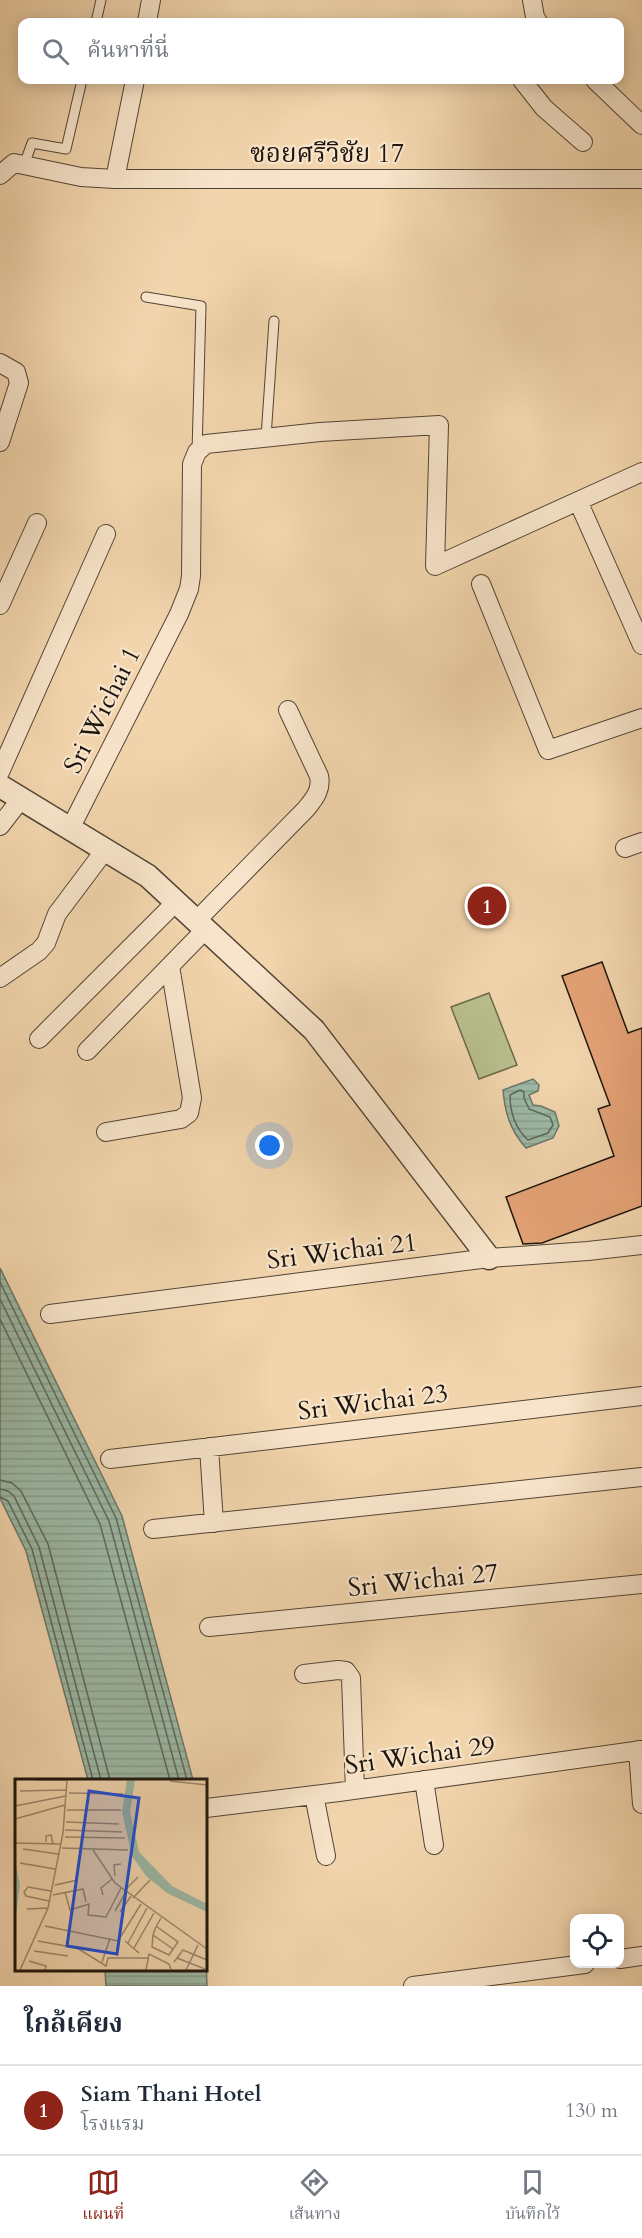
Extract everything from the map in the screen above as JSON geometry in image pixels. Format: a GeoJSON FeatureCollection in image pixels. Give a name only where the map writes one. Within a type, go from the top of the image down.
{"type":"FeatureCollection","features":[{"type":"Feature","properties":{"kind":"street"},"geometry":{"type":"LineString","coordinates":[[148,18],[151,0]]}},
{"type":"Feature","properties":{"kind":"street"},"geometry":{"type":"LineString","coordinates":[[115,179],[134,84]]}},
{"type":"Feature","properties":{"kind":"street"},"geometry":{"type":"LineString","coordinates":[[525,84],[544,108],[583,142]]}},
{"type":"Feature","properties":{"kind":"street"},"geometry":{"type":"LineString","coordinates":[[599,84],[642,125]]}},
{"type":"Feature","properties":{"kind":"street"},"geometry":{"type":"LineString","coordinates":[[0,175],[20,164]]}},
{"type":"Feature","properties":{"kind":"street","name":"ซอยศรีวิชัย 17"},"geometry":{"type":"LineString","coordinates":[[20,164],[81,177],[115,179],[642,179]]}},
{"type":"Feature","properties":{"kind":"street"},"geometry":{"type":"LineString","coordinates":[[0,363],[16,372],[20,383],[0,442]]}},
{"type":"Feature","properties":{"kind":"street"},"geometry":{"type":"LineString","coordinates":[[197,452],[206,444],[266,437],[439,425],[435,566],[642,472]]}},
{"type":"Feature","properties":{"kind":"street","name":"Sri Wichai 1"},"geometry":{"type":"LineString","coordinates":[[70,829],[179,614],[189,589],[192,464],[197,452]]}},
{"type":"Feature","properties":{"kind":"street"},"geometry":{"type":"LineString","coordinates":[[578,501],[642,645]]}},
{"type":"Feature","properties":{"kind":"street"},"geometry":{"type":"LineString","coordinates":[[0,605],[38,523]]}},
{"type":"Feature","properties":{"kind":"street"},"geometry":{"type":"LineString","coordinates":[[0,772],[106,534]]}},
{"type":"Feature","properties":{"kind":"street"},"geometry":{"type":"LineString","coordinates":[[482,584],[548,750],[642,718]]}},
{"type":"Feature","properties":{"kind":"street"},"geometry":{"type":"LineString","coordinates":[[87,1051],[170,966],[201,925],[317,794],[321,784],[319,776],[288,710]]}},
{"type":"Feature","properties":{"kind":"street"},"geometry":{"type":"LineString","coordinates":[[0,786],[147,876],[314,1030],[489,1258]]}},
{"type":"Feature","properties":{"kind":"street"},"geometry":{"type":"LineString","coordinates":[[0,826],[21,799]]}},
{"type":"Feature","properties":{"kind":"street"},"geometry":{"type":"LineString","coordinates":[[0,978],[39,951],[46,943],[57,914],[105,850]]}},
{"type":"Feature","properties":{"kind":"street"},"geometry":{"type":"LineString","coordinates":[[39,1039],[176,902]]}},
{"type":"Feature","properties":{"kind":"street"},"geometry":{"type":"LineString","coordinates":[[106,1132],[181,1119],[189,1113],[192,1106],[188,1067],[170,966]]}},
{"type":"Feature","properties":{"kind":"street","name":"Sri Wichai 21"},"geometry":{"type":"LineString","coordinates":[[50,1314],[489,1258],[642,1245]]}},
{"type":"Feature","properties":{"kind":"street","name":"Sri Wichai 23"},"geometry":{"type":"LineString","coordinates":[[110,1459],[642,1396]]}},
{"type":"Feature","properties":{"kind":"street"},"geometry":{"type":"LineString","coordinates":[[209,1447],[214,1523]]}},
{"type":"Feature","properties":{"kind":"street"},"geometry":{"type":"LineString","coordinates":[[153,1529],[642,1477]]}},
{"type":"Feature","properties":{"kind":"street","name":"Sri Wichai 27"},"geometry":{"type":"LineString","coordinates":[[209,1627],[642,1584]]}},
{"type":"Feature","properties":{"kind":"street"},"geometry":{"type":"LineString","coordinates":[[304,1674],[338,1670],[346,1671],[351,1678],[355,1790]]}},
{"type":"Feature","properties":{"kind":"street"},"geometry":{"type":"LineString","coordinates":[[640,1750],[642,1804]]}},
{"type":"Feature","properties":{"kind":"street","name":"Sri Wichai 29"},"geometry":{"type":"LineString","coordinates":[[207,1808],[355,1790],[640,1750]]}},
{"type":"Feature","properties":{"kind":"street"},"geometry":{"type":"LineString","coordinates":[[424,1780],[434,1845]]}},
{"type":"Feature","properties":{"kind":"street"},"geometry":{"type":"LineString","coordinates":[[314,1795],[326,1857]]}},
{"type":"Feature","properties":{"kind":"street"},"geometry":{"type":"LineString","coordinates":[[624,1958],[642,1956]]}},
{"type":"Feature","properties":{"kind":"street"},"geometry":{"type":"LineString","coordinates":[[413,1986],[570,1966]]}},
{"type":"Feature","properties":{"kind":"lane"},"geometry":{"type":"LineString","coordinates":[[97,18],[101,0]]}},
{"type":"Feature","properties":{"kind":"lane"},"geometry":{"type":"LineString","coordinates":[[20,164],[32,143],[66,149],[81,84]]}},
{"type":"Feature","properties":{"kind":"lane"},"geometry":{"type":"LineString","coordinates":[[146,297],[201,306],[197,452]]}},
{"type":"Feature","properties":{"kind":"lane"},"geometry":{"type":"LineString","coordinates":[[266,437],[274,321]]}},
{"type":"Feature","properties":{"kind":"green space"},"geometry":{"type":"Polygon","coordinates":[[[489,993],[517,1065],[479,1079],[451,1007],[489,993]]]}},
{"type":"Feature","properties":{"kind":"water"},"geometry":{"type":"Polygon","coordinates":[[[533,1079],[539,1085],[538,1091],[529,1095],[533,1105],[555,1112],[559,1126],[553,1138],[526,1148],[509,1121],[503,1090],[533,1079]]]}},
{"type":"Feature","properties":{"kind":"water"},"geometry":{"type":"Polygon","coordinates":[[[0,1268],[122,1516],[193,1779],[88,1779],[26,1551],[0,1498],[0,1268]]]}},
{"type":"Feature","properties":{"kind":"water"},"geometry":{"type":"Polygon","coordinates":[[[105,1971],[206,1971],[207,1986],[106,1986],[105,1971]]]}},
{"type":"Feature","properties":{"kind":"building"},"geometry":{"type":"Polygon","coordinates":[[[602,962],[628,1033],[642,1028],[642,1206],[542,1243],[523,1244],[506,1197],[614,1156],[598,1109],[610,1105],[562,976],[602,962]]]}},
{"type":"Feature","properties":{"kind":"place","name":"Siam Thani Hotel"},"geometry":{"type":"Point","coordinates":[487,906]}}]}
